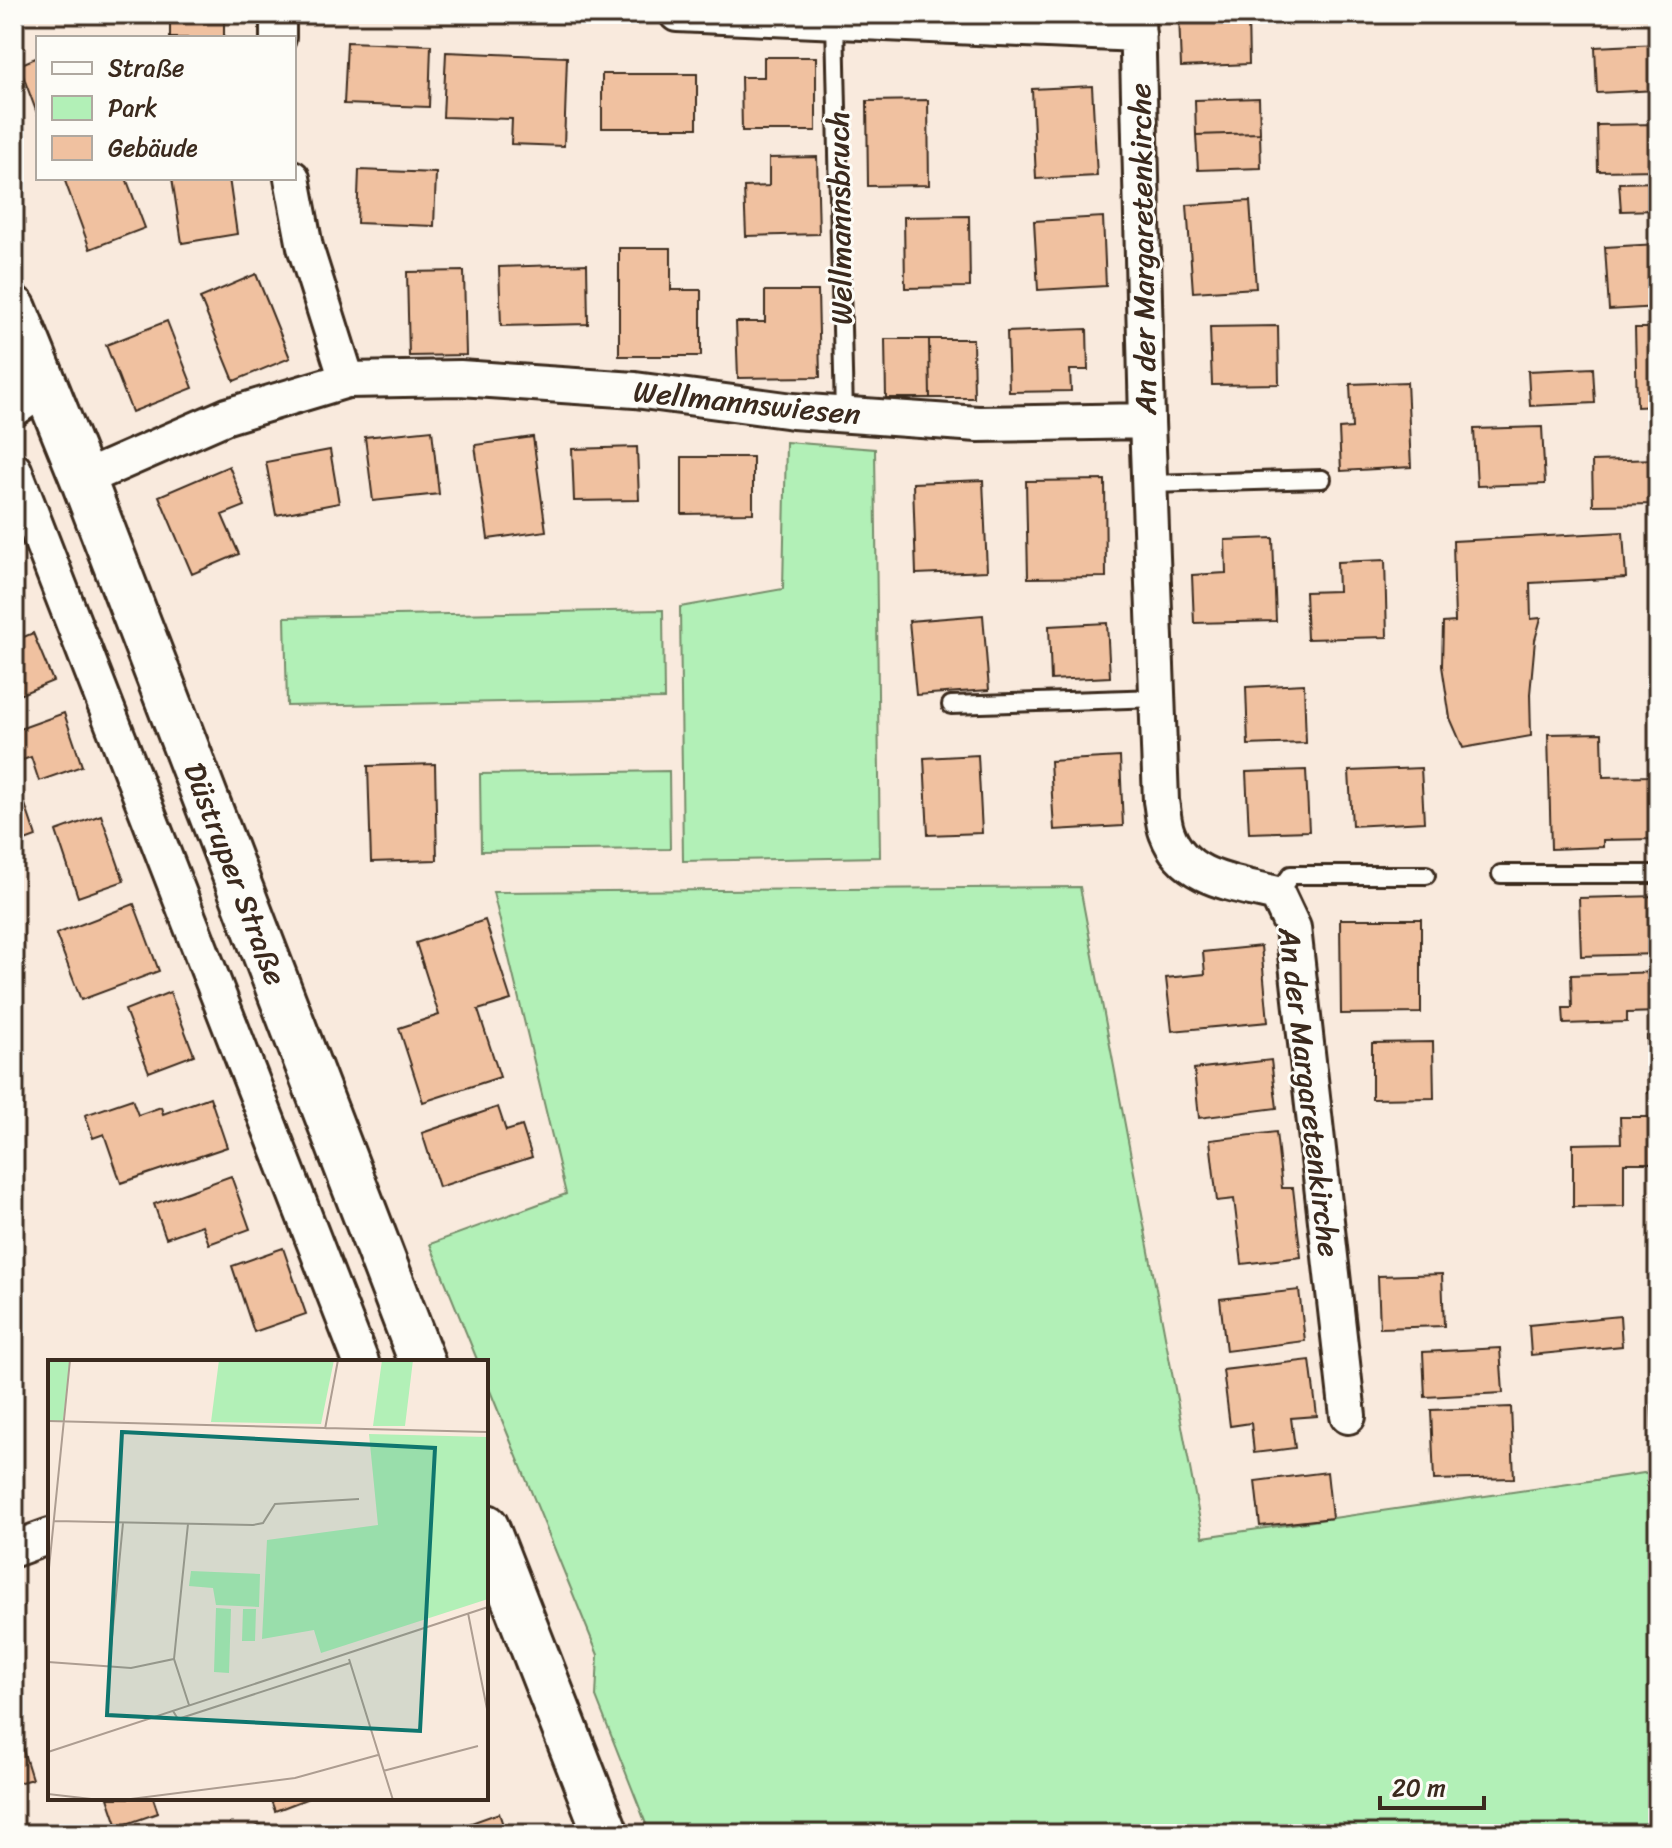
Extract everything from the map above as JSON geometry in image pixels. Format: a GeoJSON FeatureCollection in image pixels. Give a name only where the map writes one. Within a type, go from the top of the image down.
{"type":"FeatureCollection","features":[{"type":"Feature","properties":{"kind":"street"},"geometry":{"type":"LineString","coordinates":[[278,14],[278,36]]}},
{"type":"Feature","properties":{"kind":"street"},"geometry":{"type":"LineString","coordinates":[[677,14],[835,21],[1138,24]]}},
{"type":"Feature","properties":{"kind":"street","name":"An der Margaretenkirche"},"geometry":{"type":"LineString","coordinates":[[1138,24],[1147,421],[1161,801],[1166,832],[1182,860],[1204,876],[1277,894],[1293,928],[1348,1416]]}},
{"type":"Feature","properties":{"kind":"street"},"geometry":{"type":"LineString","coordinates":[[292,180],[305,247],[347,380]]}},
{"type":"Feature","properties":{"kind":"street","name":"Düstruper Straße"},"geometry":{"type":"LineString","coordinates":[[14,309],[29,398],[83,479],[421,1360]]}},
{"type":"Feature","properties":{"kind":"street","name":"Wellmannswiesen"},"geometry":{"type":"LineString","coordinates":[[83,479],[227,416],[347,380],[460,378],[635,390],[793,411],[978,424],[1147,421]]}},
{"type":"Feature","properties":{"kind":"street","name":"Düstruper Straße"},"geometry":{"type":"LineString","coordinates":[[14,470],[360,1360]]}},
{"type":"Feature","properties":{"kind":"street"},"geometry":{"type":"LineString","coordinates":[[488,1532],[606,1834]]}},
{"type":"Feature","properties":{"kind":"street"},"geometry":{"type":"LineString","coordinates":[[14,1549],[48,1537]]}},
{"type":"Feature","properties":{"kind":"lane","name":"Wellmannsbruch"},"geometry":{"type":"LineString","coordinates":[[835,21],[844,415]]}},
{"type":"Feature","properties":{"kind":"lane"},"geometry":{"type":"LineString","coordinates":[[1150,484],[1322,479]]}},
{"type":"Feature","properties":{"kind":"lane"},"geometry":{"type":"LineString","coordinates":[[951,705],[1158,698]]}},
{"type":"Feature","properties":{"kind":"lane"},"geometry":{"type":"LineString","coordinates":[[1501,874],[1658,874]]}},
{"type":"Feature","properties":{"kind":"lane"},"geometry":{"type":"LineString","coordinates":[[1277,894],[1291,875],[1426,875]]}},
{"type":"Feature","properties":{"kind":"green space"},"geometry":{"type":"Polygon","coordinates":[[[786,442],[875,449],[880,857],[683,861],[680,607],[783,589],[786,442]]]}},
{"type":"Feature","properties":{"kind":"green space"},"geometry":{"type":"Polygon","coordinates":[[[663,610],[664,699],[287,706],[285,617],[663,610]]]}},
{"type":"Feature","properties":{"kind":"green space"},"geometry":{"type":"Polygon","coordinates":[[[669,771],[670,849],[481,851],[480,774],[669,771]]]}},
{"type":"Feature","properties":{"kind":"green space"},"geometry":{"type":"Polygon","coordinates":[[[1080,887],[1203,1537],[1658,1471],[1658,1834],[650,1834],[596,1697],[598,1655],[488,1386],[488,1360],[477,1360],[430,1244],[566,1194],[493,892],[1080,887]]]}},
{"type":"Feature","properties":{"kind":"building"},"geometry":{"type":"Polygon","coordinates":[[[170,14],[224,14],[224,36],[170,36],[170,14]]]}},
{"type":"Feature","properties":{"kind":"building"},"geometry":{"type":"Polygon","coordinates":[[[1179,14],[1248,14],[1249,64],[1181,67],[1179,14]]]}},
{"type":"Feature","properties":{"kind":"building"},"geometry":{"type":"Polygon","coordinates":[[[1479,14],[1578,14],[1578,15],[1479,20],[1479,14]]]}},
{"type":"Feature","properties":{"kind":"building"},"geometry":{"type":"Polygon","coordinates":[[[347,42],[431,45],[429,107],[344,104],[347,42]]]}},
{"type":"Feature","properties":{"kind":"building"},"geometry":{"type":"Polygon","coordinates":[[[1658,44],[1658,90],[1597,93],[1595,47],[1658,44]]]}},
{"type":"Feature","properties":{"kind":"building"},"geometry":{"type":"Polygon","coordinates":[[[446,52],[567,57],[564,146],[511,144],[512,119],[443,117],[446,52]]]}},
{"type":"Feature","properties":{"kind":"building"},"geometry":{"type":"Polygon","coordinates":[[[764,57],[816,57],[816,131],[742,131],[741,77],[764,77],[764,57]]]}},
{"type":"Feature","properties":{"kind":"building"},"geometry":{"type":"Polygon","coordinates":[[[36,58],[36,111],[19,65],[36,58]]]}},
{"type":"Feature","properties":{"kind":"building"},"geometry":{"type":"Polygon","coordinates":[[[602,74],[697,74],[697,128],[602,128],[602,74]]]}},
{"type":"Feature","properties":{"kind":"building"},"geometry":{"type":"Polygon","coordinates":[[[1092,86],[1097,176],[1036,179],[1032,89],[1092,86]]]}},
{"type":"Feature","properties":{"kind":"building"},"geometry":{"type":"Polygon","coordinates":[[[1259,98],[1260,133],[1196,135],[1195,100],[1259,98]]]}},
{"type":"Feature","properties":{"kind":"building"},"geometry":{"type":"Polygon","coordinates":[[[928,100],[929,185],[868,186],[867,101],[928,100]]]}},
{"type":"Feature","properties":{"kind":"building"},"geometry":{"type":"Polygon","coordinates":[[[1658,124],[1658,170],[1598,171],[1597,125],[1658,124]]]}},
{"type":"Feature","properties":{"kind":"building"},"geometry":{"type":"Polygon","coordinates":[[[1260,133],[1261,168],[1198,170],[1196,135],[1260,133]]]}},
{"type":"Feature","properties":{"kind":"building"},"geometry":{"type":"Polygon","coordinates":[[[817,157],[819,234],[746,236],[744,187],[769,186],[769,158],[817,157]]]}},
{"type":"Feature","properties":{"kind":"building"},"geometry":{"type":"Polygon","coordinates":[[[359,170],[436,173],[434,226],[357,223],[359,170]]]}},
{"type":"Feature","properties":{"kind":"building"},"geometry":{"type":"Polygon","coordinates":[[[127,180],[145,228],[90,249],[65,181],[127,180]]]}},
{"type":"Feature","properties":{"kind":"building"},"geometry":{"type":"Polygon","coordinates":[[[172,180],[229,180],[237,234],[182,243],[172,180]]]}},
{"type":"Feature","properties":{"kind":"building"},"geometry":{"type":"Polygon","coordinates":[[[1658,182],[1658,210],[1621,211],[1619,183],[1658,182]]]}},
{"type":"Feature","properties":{"kind":"building"},"geometry":{"type":"Polygon","coordinates":[[[1250,201],[1256,288],[1193,292],[1187,205],[1250,201]]]}},
{"type":"Feature","properties":{"kind":"building"},"geometry":{"type":"Polygon","coordinates":[[[969,216],[970,287],[905,288],[904,217],[969,216]]]}},
{"type":"Feature","properties":{"kind":"building"},"geometry":{"type":"Polygon","coordinates":[[[1103,217],[1106,286],[1038,290],[1034,221],[1103,217]]]}},
{"type":"Feature","properties":{"kind":"building"},"geometry":{"type":"Polygon","coordinates":[[[1658,244],[1658,307],[1609,310],[1605,247],[1658,244]]]}},
{"type":"Feature","properties":{"kind":"building"},"geometry":{"type":"Polygon","coordinates":[[[619,248],[671,248],[671,290],[701,290],[701,356],[619,356],[619,248]]]}},
{"type":"Feature","properties":{"kind":"building"},"geometry":{"type":"Polygon","coordinates":[[[587,264],[588,324],[501,326],[499,267],[587,264]]]}},
{"type":"Feature","properties":{"kind":"building"},"geometry":{"type":"Polygon","coordinates":[[[464,271],[466,355],[409,356],[407,272],[464,271]]]}},
{"type":"Feature","properties":{"kind":"building"},"geometry":{"type":"Polygon","coordinates":[[[256,274],[290,358],[234,381],[200,298],[256,274]]]}},
{"type":"Feature","properties":{"kind":"building"},"geometry":{"type":"Polygon","coordinates":[[[765,291],[818,291],[820,377],[738,378],[736,322],[765,322],[765,291]]]}},
{"type":"Feature","properties":{"kind":"building"},"geometry":{"type":"Polygon","coordinates":[[[167,321],[193,388],[132,412],[106,345],[167,321]]]}},
{"type":"Feature","properties":{"kind":"building"},"geometry":{"type":"Polygon","coordinates":[[[1278,326],[1279,384],[1212,385],[1210,327],[1278,326]]]}},
{"type":"Feature","properties":{"kind":"building"},"geometry":{"type":"Polygon","coordinates":[[[1635,328],[1658,328],[1658,406],[1637,407],[1635,328]]]}},
{"type":"Feature","properties":{"kind":"building"},"geometry":{"type":"Polygon","coordinates":[[[1087,329],[1088,370],[1070,370],[1071,391],[1009,392],[1007,332],[1087,329]]]}},
{"type":"Feature","properties":{"kind":"building"},"geometry":{"type":"Polygon","coordinates":[[[885,339],[929,339],[930,398],[886,398],[885,339]]]}},
{"type":"Feature","properties":{"kind":"building"},"geometry":{"type":"Polygon","coordinates":[[[929,339],[973,339],[974,398],[930,398],[929,339]]]}},
{"type":"Feature","properties":{"kind":"building"},"geometry":{"type":"Polygon","coordinates":[[[1593,368],[1595,403],[1530,406],[1528,371],[1593,368]]]}},
{"type":"Feature","properties":{"kind":"building"},"geometry":{"type":"Polygon","coordinates":[[[1407,382],[1411,467],[1341,471],[1339,429],[1352,428],[1350,384],[1407,382]]]}},
{"type":"Feature","properties":{"kind":"building"},"geometry":{"type":"Polygon","coordinates":[[[1542,427],[1545,484],[1477,486],[1474,429],[1542,427]]]}},
{"type":"Feature","properties":{"kind":"building"},"geometry":{"type":"Polygon","coordinates":[[[432,430],[439,494],[373,501],[365,437],[432,430]]]}},
{"type":"Feature","properties":{"kind":"building"},"geometry":{"type":"Polygon","coordinates":[[[533,437],[546,531],[488,539],[475,445],[533,437]]]}},
{"type":"Feature","properties":{"kind":"building"},"geometry":{"type":"Polygon","coordinates":[[[637,447],[639,500],[574,501],[572,449],[637,447]]]}},
{"type":"Feature","properties":{"kind":"building"},"geometry":{"type":"Polygon","coordinates":[[[330,450],[339,503],[276,515],[266,462],[330,450]]]}},
{"type":"Feature","properties":{"kind":"building"},"geometry":{"type":"Polygon","coordinates":[[[682,457],[753,457],[753,513],[682,514],[682,457]]]}},
{"type":"Feature","properties":{"kind":"building"},"geometry":{"type":"Polygon","coordinates":[[[1658,459],[1658,504],[1593,505],[1592,461],[1658,459]]]}},
{"type":"Feature","properties":{"kind":"building"},"geometry":{"type":"Polygon","coordinates":[[[229,466],[245,506],[222,515],[239,554],[192,574],[159,496],[229,466]]]}},
{"type":"Feature","properties":{"kind":"building"},"geometry":{"type":"Polygon","coordinates":[[[983,480],[987,571],[916,574],[913,483],[983,480]]]}},
{"type":"Feature","properties":{"kind":"building"},"geometry":{"type":"Polygon","coordinates":[[[1105,480],[1106,577],[1028,578],[1026,481],[1105,480]]]}},
{"type":"Feature","properties":{"kind":"building"},"geometry":{"type":"Polygon","coordinates":[[[1623,532],[1626,578],[1530,583],[1531,619],[1541,618],[1535,640],[1530,694],[1531,736],[1463,748],[1450,718],[1442,666],[1443,623],[1455,622],[1453,541],[1623,532]]]}},
{"type":"Feature","properties":{"kind":"building"},"geometry":{"type":"Polygon","coordinates":[[[1273,538],[1276,621],[1194,623],[1192,575],[1226,573],[1225,540],[1273,538]]]}},
{"type":"Feature","properties":{"kind":"building"},"geometry":{"type":"Polygon","coordinates":[[[1385,560],[1387,637],[1307,639],[1305,592],[1338,591],[1337,562],[1385,560]]]}},
{"type":"Feature","properties":{"kind":"building"},"geometry":{"type":"Polygon","coordinates":[[[983,615],[989,690],[916,695],[909,621],[983,615]]]}},
{"type":"Feature","properties":{"kind":"building"},"geometry":{"type":"Polygon","coordinates":[[[1107,623],[1110,677],[1051,680],[1049,626],[1107,623]]]}},
{"type":"Feature","properties":{"kind":"building"},"geometry":{"type":"Polygon","coordinates":[[[33,633],[53,681],[14,697],[14,641],[33,633]]]}},
{"type":"Feature","properties":{"kind":"building"},"geometry":{"type":"Polygon","coordinates":[[[1304,684],[1306,743],[1248,745],[1246,687],[1304,684]]]}},
{"type":"Feature","properties":{"kind":"building"},"geometry":{"type":"Polygon","coordinates":[[[64,713],[82,766],[39,781],[31,757],[14,763],[14,731],[64,713]]]}},
{"type":"Feature","properties":{"kind":"building"},"geometry":{"type":"Polygon","coordinates":[[[1602,733],[1603,777],[1650,776],[1658,766],[1658,839],[1603,840],[1603,847],[1551,849],[1548,734],[1602,733]]]}},
{"type":"Feature","properties":{"kind":"building"},"geometry":{"type":"Polygon","coordinates":[[[978,755],[982,833],[928,835],[924,758],[978,755]]]}},
{"type":"Feature","properties":{"kind":"building"},"geometry":{"type":"Polygon","coordinates":[[[1120,757],[1123,826],[1054,830],[1050,761],[1120,757]]]}},
{"type":"Feature","properties":{"kind":"building"},"geometry":{"type":"Polygon","coordinates":[[[435,764],[437,860],[371,862],[368,766],[435,764]]]}},
{"type":"Feature","properties":{"kind":"building"},"geometry":{"type":"Polygon","coordinates":[[[1421,768],[1424,822],[1352,826],[1349,771],[1421,768]]]}},
{"type":"Feature","properties":{"kind":"building"},"geometry":{"type":"Polygon","coordinates":[[[1306,770],[1309,831],[1249,833],[1246,772],[1306,770]]]}},
{"type":"Feature","properties":{"kind":"building"},"geometry":{"type":"Polygon","coordinates":[[[25,804],[36,837],[14,845],[14,808],[25,804]]]}},
{"type":"Feature","properties":{"kind":"building"},"geometry":{"type":"Polygon","coordinates":[[[101,815],[124,881],[78,897],[56,831],[101,815]]]}},
{"type":"Feature","properties":{"kind":"building"},"geometry":{"type":"Polygon","coordinates":[[[1658,896],[1658,954],[1581,956],[1579,898],[1658,896]]]}},
{"type":"Feature","properties":{"kind":"building"},"geometry":{"type":"Polygon","coordinates":[[[134,904],[159,971],[81,1000],[56,934],[134,904]]]}},
{"type":"Feature","properties":{"kind":"building"},"geometry":{"type":"Polygon","coordinates":[[[1340,919],[1421,919],[1421,1013],[1341,1014],[1340,919]]]}},
{"type":"Feature","properties":{"kind":"building"},"geometry":{"type":"Polygon","coordinates":[[[485,920],[511,1000],[478,1010],[500,1077],[423,1102],[399,1028],[439,1015],[416,943],[485,920]]]}},
{"type":"Feature","properties":{"kind":"building"},"geometry":{"type":"Polygon","coordinates":[[[1261,946],[1268,1022],[1172,1031],[1166,978],[1205,974],[1203,952],[1261,946]]]}},
{"type":"Feature","properties":{"kind":"building"},"geometry":{"type":"Polygon","coordinates":[[[1658,972],[1658,1012],[1627,1013],[1627,1022],[1564,1024],[1563,1008],[1572,1008],[1571,975],[1658,972]]]}},
{"type":"Feature","properties":{"kind":"building"},"geometry":{"type":"Polygon","coordinates":[[[170,992],[194,1055],[149,1072],[125,1010],[170,992]]]}},
{"type":"Feature","properties":{"kind":"building"},"geometry":{"type":"Polygon","coordinates":[[[1647,1036],[1658,1036],[1658,1093],[1648,1093],[1647,1036]]]}},
{"type":"Feature","properties":{"kind":"building"},"geometry":{"type":"Polygon","coordinates":[[[1433,1042],[1434,1098],[1372,1099],[1372,1043],[1433,1042]]]}},
{"type":"Feature","properties":{"kind":"building"},"geometry":{"type":"Polygon","coordinates":[[[1271,1060],[1277,1108],[1199,1118],[1194,1069],[1271,1060]]]}},
{"type":"Feature","properties":{"kind":"building"},"geometry":{"type":"Polygon","coordinates":[[[210,1097],[227,1147],[121,1183],[104,1134],[93,1138],[85,1115],[132,1099],[138,1115],[161,1107],[163,1114],[210,1097]]]}},
{"type":"Feature","properties":{"kind":"building"},"geometry":{"type":"Polygon","coordinates":[[[498,1107],[506,1131],[522,1126],[532,1157],[439,1187],[422,1133],[498,1107]]]}},
{"type":"Feature","properties":{"kind":"building"},"geometry":{"type":"Polygon","coordinates":[[[1620,1117],[1658,1117],[1658,1163],[1624,1163],[1624,1206],[1573,1207],[1573,1144],[1621,1143],[1620,1117]]]}},
{"type":"Feature","properties":{"kind":"building"},"geometry":{"type":"Polygon","coordinates":[[[1276,1132],[1282,1188],[1293,1188],[1301,1257],[1242,1264],[1234,1199],[1217,1201],[1210,1140],[1276,1132]]]}},
{"type":"Feature","properties":{"kind":"building"},"geometry":{"type":"Polygon","coordinates":[[[231,1176],[250,1229],[209,1244],[202,1225],[166,1238],[154,1204],[231,1176]]]}},
{"type":"Feature","properties":{"kind":"building"},"geometry":{"type":"Polygon","coordinates":[[[283,1248],[306,1314],[254,1332],[232,1266],[283,1248]]]}},
{"type":"Feature","properties":{"kind":"building"},"geometry":{"type":"Polygon","coordinates":[[[1442,1274],[1444,1326],[1380,1328],[1378,1276],[1442,1274]]]}},
{"type":"Feature","properties":{"kind":"building"},"geometry":{"type":"Polygon","coordinates":[[[1299,1290],[1305,1341],[1226,1351],[1220,1299],[1299,1290]]]}},
{"type":"Feature","properties":{"kind":"building"},"geometry":{"type":"Polygon","coordinates":[[[1651,1315],[1658,1315],[1658,1373],[1652,1373],[1651,1315]]]}},
{"type":"Feature","properties":{"kind":"building"},"geometry":{"type":"Polygon","coordinates":[[[1620,1316],[1622,1346],[1531,1355],[1529,1325],[1620,1316]]]}},
{"type":"Feature","properties":{"kind":"building"},"geometry":{"type":"Polygon","coordinates":[[[1500,1348],[1503,1393],[1425,1397],[1423,1352],[1500,1348]]]}},
{"type":"Feature","properties":{"kind":"building"},"geometry":{"type":"Polygon","coordinates":[[[1310,1360],[1317,1416],[1291,1418],[1295,1448],[1254,1453],[1251,1423],[1230,1426],[1223,1370],[1310,1360]]]}},
{"type":"Feature","properties":{"kind":"building"},"geometry":{"type":"Polygon","coordinates":[[[1651,1390],[1658,1390],[1658,1446],[1653,1446],[1651,1390]]]}},
{"type":"Feature","properties":{"kind":"building"},"geometry":{"type":"Polygon","coordinates":[[[1511,1407],[1514,1478],[1434,1480],[1431,1410],[1511,1407]]]}},
{"type":"Feature","properties":{"kind":"building"},"geometry":{"type":"Polygon","coordinates":[[[1327,1472],[1332,1518],[1260,1526],[1255,1481],[1327,1472]]]}},
{"type":"Feature","properties":{"kind":"building"},"geometry":{"type":"Polygon","coordinates":[[[14,1721],[32,1779],[14,1784],[14,1721]]]}},
{"type":"Feature","properties":{"kind":"building"},"geometry":{"type":"Polygon","coordinates":[[[109,1800],[154,1800],[158,1813],[118,1827],[109,1800]]]}},
{"type":"Feature","properties":{"kind":"building"},"geometry":{"type":"Polygon","coordinates":[[[271,1800],[303,1800],[275,1811],[271,1800]]]}},
{"type":"Feature","properties":{"kind":"building"},"geometry":{"type":"Polygon","coordinates":[[[499,1813],[506,1834],[459,1834],[457,1828],[499,1813]]]}},
{"type":"Feature","properties":{"kind":"building"},"geometry":{"type":"Polygon","coordinates":[[[261,1825],[264,1834],[236,1834],[261,1825]]]}}]}
